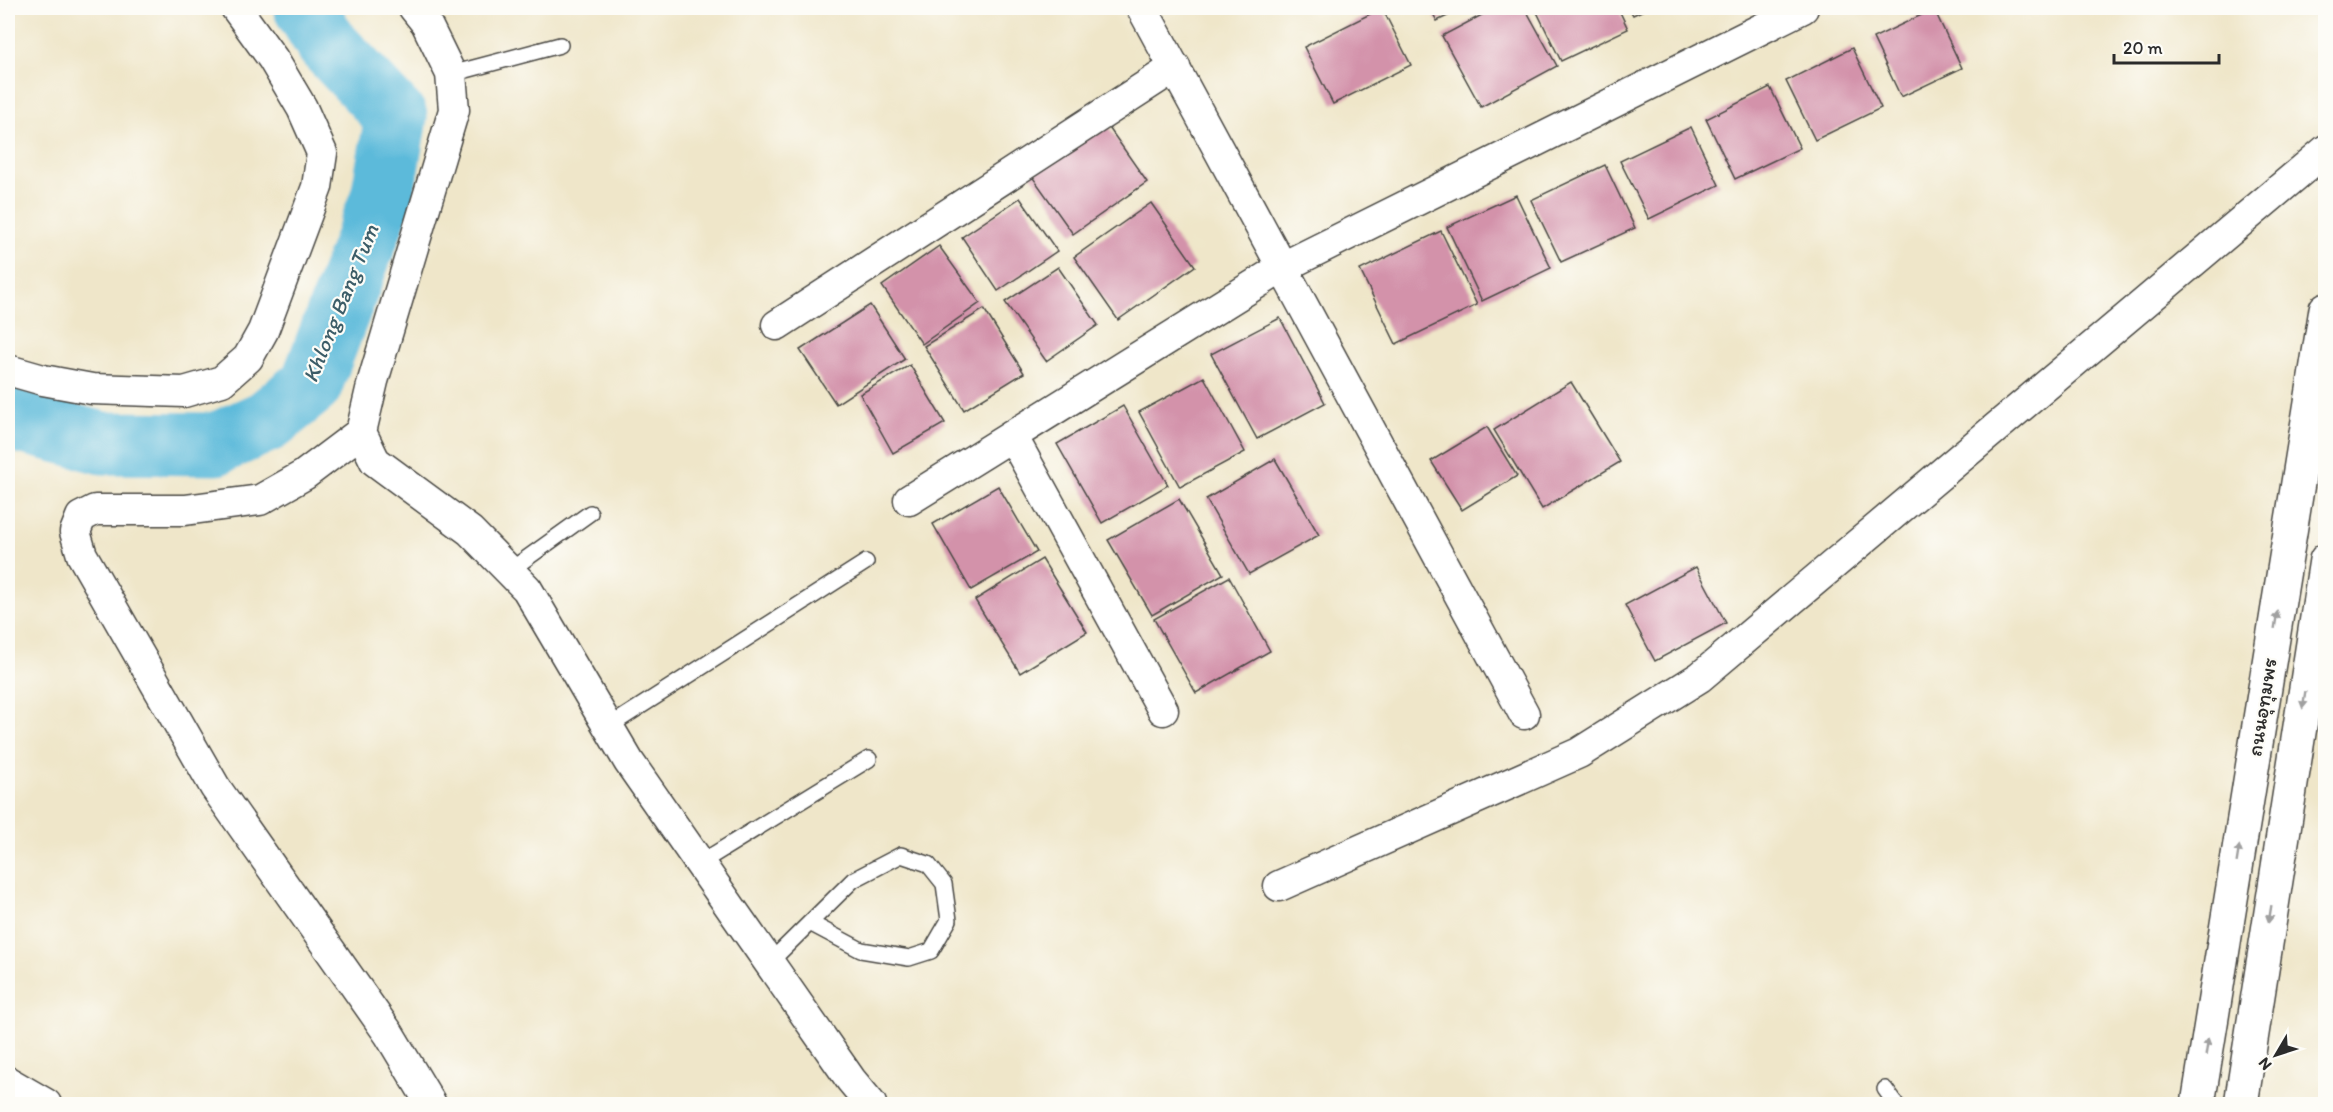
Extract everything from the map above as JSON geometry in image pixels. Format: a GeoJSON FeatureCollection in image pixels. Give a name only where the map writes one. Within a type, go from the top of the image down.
{"type":"FeatureCollection","features":[{"type":"Feature","properties":{"kind":"street"},"geometry":{"type":"LineString","coordinates":[[8,370],[43,380],[92,389],[184,392],[222,381],[248,358],[263,331],[317,187],[322,153],[296,98],[273,59],[236,8]]}},
{"type":"Feature","properties":{"kind":"street"},"geometry":{"type":"LineString","coordinates":[[414,8],[426,23],[451,74],[454,110],[373,381],[362,432],[375,461],[470,531],[527,589],[629,762],[851,1080],[871,1104]]}},
{"type":"Feature","properties":{"kind":"street"},"geometry":{"type":"LineString","coordinates":[[1142,8],[1524,714]]}},
{"type":"Feature","properties":{"kind":"street"},"geometry":{"type":"LineString","coordinates":[[909,500],[1282,267],[1803,8]]}},
{"type":"Feature","properties":{"kind":"street"},"geometry":{"type":"LineString","coordinates":[[777,325],[1175,68]]}},
{"type":"Feature","properties":{"kind":"street"},"geometry":{"type":"LineString","coordinates":[[1279,886],[1579,753],[1700,677],[2325,150]]}},
{"type":"Feature","properties":{"kind":"street","name":"ถนนอุทุมพร"},"geometry":{"type":"LineString","coordinates":[[2198,1104],[2325,309]]}},
{"type":"Feature","properties":{"kind":"street"},"geometry":{"type":"LineString","coordinates":[[362,432],[304,475],[260,500],[185,510],[95,510],[81,518],[75,532],[82,555],[214,787],[389,1034],[431,1104]]}},
{"type":"Feature","properties":{"kind":"street"},"geometry":{"type":"LineString","coordinates":[[1012,436],[1163,710]]}},
{"type":"Feature","properties":{"kind":"street","name":"ถนนอุทุมพร"},"geometry":{"type":"LineString","coordinates":[[2241,1104],[2325,560]]}},
{"type":"Feature","properties":{"kind":"street"},"geometry":{"type":"LineString","coordinates":[[8,1082],[46,1104]]}},
{"type":"Feature","properties":{"kind":"lane"},"geometry":{"type":"LineString","coordinates":[[451,74],[560,45]]}},
{"type":"Feature","properties":{"kind":"lane"},"geometry":{"type":"LineString","coordinates":[[509,571],[590,513]]}},
{"type":"Feature","properties":{"kind":"lane"},"geometry":{"type":"LineString","coordinates":[[608,727],[867,562]]}},
{"type":"Feature","properties":{"kind":"lane"},"geometry":{"type":"LineString","coordinates":[[699,863],[870,759]]}},
{"type":"Feature","properties":{"kind":"lane"},"geometry":{"type":"LineString","coordinates":[[769,963],[853,880],[901,855],[928,864],[944,885],[949,920],[931,951],[909,958],[861,950],[810,923]]}},
{"type":"Feature","properties":{"kind":"lane"},"geometry":{"type":"LineString","coordinates":[[1885,1089],[1896,1104]]}},
{"type":"Feature","properties":{"kind":"building"},"geometry":{"type":"Polygon","coordinates":[[[1382,8],[1411,65],[1333,104],[1304,47],[1382,8]]]}},
{"type":"Feature","properties":{"kind":"building"},"geometry":{"type":"Polygon","coordinates":[[[1430,8],[1464,8],[1437,21],[1430,8]]]}},
{"type":"Feature","properties":{"kind":"building"},"geometry":{"type":"Polygon","coordinates":[[[1495,8],[1525,8],[1557,66],[1481,107],[1442,36],[1495,8]]]}},
{"type":"Feature","properties":{"kind":"building"},"geometry":{"type":"Polygon","coordinates":[[[1535,8],[1618,8],[1628,29],[1561,61],[1535,8]]]}},
{"type":"Feature","properties":{"kind":"building"},"geometry":{"type":"Polygon","coordinates":[[[1629,8],[1648,8],[1633,15],[1629,8]]]}},
{"type":"Feature","properties":{"kind":"building"},"geometry":{"type":"Polygon","coordinates":[[[1934,9],[1962,68],[1901,97],[1873,38],[1934,9]]]}},
{"type":"Feature","properties":{"kind":"building"},"geometry":{"type":"Polygon","coordinates":[[[1852,48],[1881,108],[1815,140],[1786,81],[1852,48]]]}},
{"type":"Feature","properties":{"kind":"building"},"geometry":{"type":"Polygon","coordinates":[[[1770,87],[1800,148],[1735,179],[1706,119],[1770,87]]]}},
{"type":"Feature","properties":{"kind":"building"},"geometry":{"type":"Polygon","coordinates":[[[1105,122],[1147,182],[1073,234],[1031,175],[1105,122]]]}},
{"type":"Feature","properties":{"kind":"building"},"geometry":{"type":"Polygon","coordinates":[[[1691,127],[1719,185],[1649,219],[1620,161],[1691,127]]]}},
{"type":"Feature","properties":{"kind":"building"},"geometry":{"type":"Polygon","coordinates":[[[1605,165],[1635,228],[1561,262],[1531,200],[1605,165]]]}},
{"type":"Feature","properties":{"kind":"building"},"geometry":{"type":"Polygon","coordinates":[[[1516,195],[1551,268],[1482,301],[1447,227],[1516,195]]]}},
{"type":"Feature","properties":{"kind":"building"},"geometry":{"type":"Polygon","coordinates":[[[1020,198],[1057,251],[998,291],[962,237],[1020,198]]]}},
{"type":"Feature","properties":{"kind":"building"},"geometry":{"type":"Polygon","coordinates":[[[1151,203],[1195,266],[1118,320],[1074,257],[1151,203]]]}},
{"type":"Feature","properties":{"kind":"building"},"geometry":{"type":"Polygon","coordinates":[[[1441,231],[1477,305],[1396,344],[1360,270],[1441,231]]]}},
{"type":"Feature","properties":{"kind":"building"},"geometry":{"type":"Polygon","coordinates":[[[939,246],[980,303],[922,344],[882,286],[939,246]]]}},
{"type":"Feature","properties":{"kind":"building"},"geometry":{"type":"Polygon","coordinates":[[[1058,267],[1098,325],[1046,361],[1005,302],[1058,267]]]}},
{"type":"Feature","properties":{"kind":"building"},"geometry":{"type":"Polygon","coordinates":[[[870,305],[905,359],[836,404],[800,350],[870,305]]]}},
{"type":"Feature","properties":{"kind":"building"},"geometry":{"type":"Polygon","coordinates":[[[984,309],[1024,373],[964,410],[924,346],[984,309]]]}},
{"type":"Feature","properties":{"kind":"building"},"geometry":{"type":"Polygon","coordinates":[[[1280,318],[1325,403],[1257,439],[1211,354],[1280,318]]]}},
{"type":"Feature","properties":{"kind":"building"},"geometry":{"type":"Polygon","coordinates":[[[910,365],[945,423],[893,453],[860,394],[910,365]]]}},
{"type":"Feature","properties":{"kind":"building"},"geometry":{"type":"Polygon","coordinates":[[[1204,377],[1245,452],[1180,487],[1139,412],[1204,377]]]}},
{"type":"Feature","properties":{"kind":"building"},"geometry":{"type":"Polygon","coordinates":[[[1571,382],[1620,462],[1542,509],[1494,430],[1571,382]]]}},
{"type":"Feature","properties":{"kind":"building"},"geometry":{"type":"Polygon","coordinates":[[[1123,406],[1168,485],[1102,523],[1057,444],[1123,406]]]}},
{"type":"Feature","properties":{"kind":"building"},"geometry":{"type":"Polygon","coordinates":[[[1487,427],[1517,476],[1462,510],[1431,461],[1487,427]]]}},
{"type":"Feature","properties":{"kind":"building"},"geometry":{"type":"Polygon","coordinates":[[[1275,459],[1319,535],[1249,574],[1206,499],[1275,459]]]}},
{"type":"Feature","properties":{"kind":"building"},"geometry":{"type":"Polygon","coordinates":[[[998,486],[1037,552],[971,590],[933,524],[998,486]]]}},
{"type":"Feature","properties":{"kind":"building"},"geometry":{"type":"Polygon","coordinates":[[[1179,499],[1223,574],[1152,615],[1108,540],[1179,499]]]}},
{"type":"Feature","properties":{"kind":"building"},"geometry":{"type":"Polygon","coordinates":[[[1042,559],[1087,632],[1020,673],[975,600],[1042,559]]]}},
{"type":"Feature","properties":{"kind":"building"},"geometry":{"type":"Polygon","coordinates":[[[1696,567],[1726,623],[1655,661],[1625,605],[1696,567]]]}},
{"type":"Feature","properties":{"kind":"building"},"geometry":{"type":"Polygon","coordinates":[[[1229,577],[1270,651],[1196,693],[1154,619],[1229,577]]]}},
{"type":"Feature","properties":{"kind":"building"},"geometry":{"type":"Polygon","coordinates":[[[2324,854],[2326,854],[2326,877],[2321,876],[2324,854]]]}},
{"type":"Feature","properties":{"kind":"waterway","name":"Khlong Bang Tum"},"geometry":{"type":"LineString","coordinates":[[8,419],[103,443],[216,444],[267,421],[311,385],[382,197],[396,117],[327,44],[305,8]]}}]}
